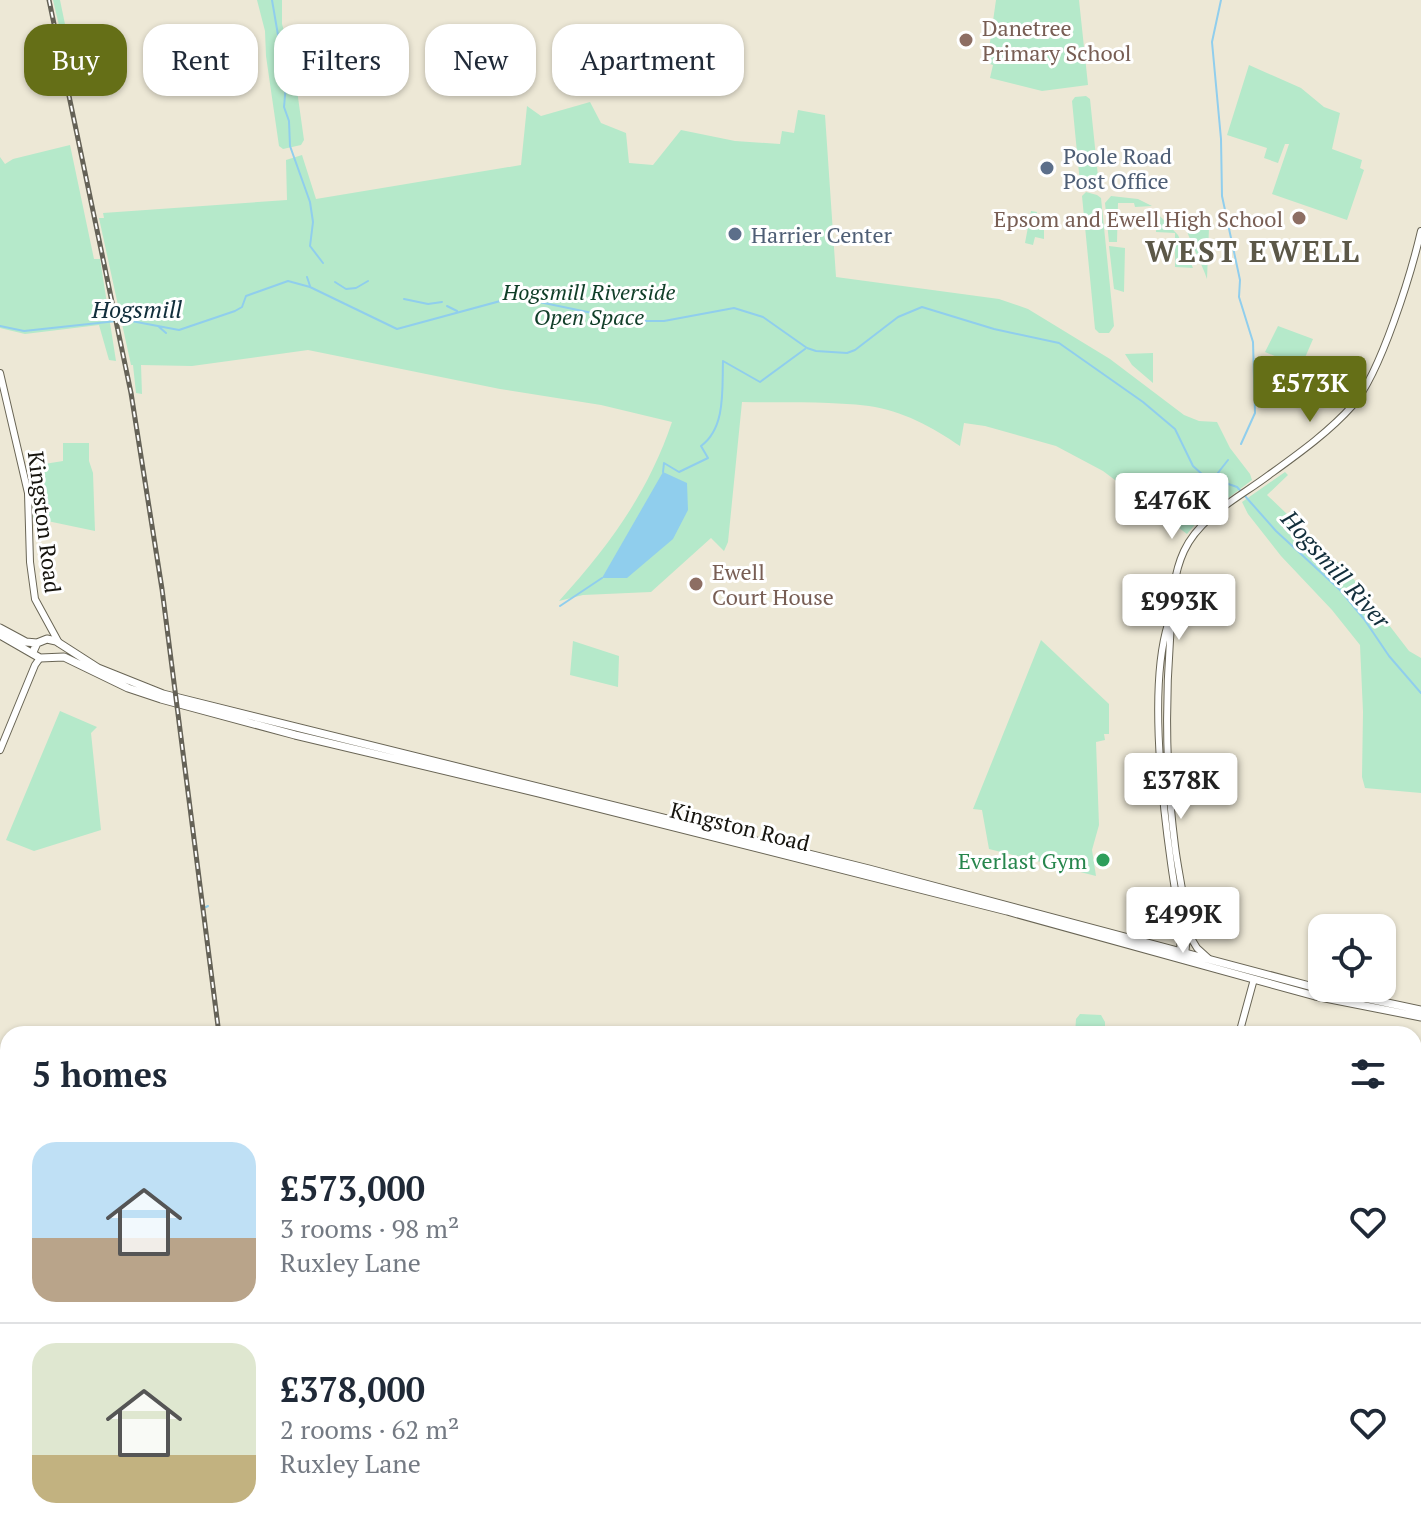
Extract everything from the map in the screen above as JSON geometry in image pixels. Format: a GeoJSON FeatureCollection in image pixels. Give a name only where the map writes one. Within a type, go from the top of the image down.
{"type":"FeatureCollection","features":[{"type":"Feature","properties":{"kind":"highway"},"geometry":{"type":"LineString","coordinates":[[0,628],[26,642],[52,640],[60,643],[56,656],[40,658],[0,635]]}},
{"type":"Feature","properties":{"kind":"highway"},"geometry":{"type":"LineString","coordinates":[[33,652],[40,642]]}},
{"type":"Feature","properties":{"kind":"highway","name":"Kingston Road"},"geometry":{"type":"LineString","coordinates":[[60,643],[98,668],[163,694],[869,869],[1315,996],[1421,1017]]}},
{"type":"Feature","properties":{"kind":"highway","name":"Kingston Road"},"geometry":{"type":"LineString","coordinates":[[56,656],[70,659],[94,674],[161,699],[295,735],[539,793],[1182,958],[1213,962],[1421,1010]]}},
{"type":"Feature","properties":{"kind":"main road"},"geometry":{"type":"LineString","coordinates":[[1182,958],[1185,926],[1166,758],[1165,688],[1174,584],[1184,549],[1201,526],[1317,438],[1355,402],[1369,379],[1394,319],[1421,231]]}},
{"type":"Feature","properties":{"kind":"main road","name":"Kingston Road"},"geometry":{"type":"LineString","coordinates":[[0,373],[28,493],[33,588],[37,604],[60,643]]}},
{"type":"Feature","properties":{"kind":"main road"},"geometry":{"type":"LineString","coordinates":[[1170,617],[1161,662],[1160,729],[1167,834],[1182,958]]}},
{"type":"Feature","properties":{"kind":"main road"},"geometry":{"type":"LineString","coordinates":[[40,642],[50,627]]}},
{"type":"Feature","properties":{"kind":"main road"},"geometry":{"type":"LineString","coordinates":[[0,750],[40,658]]}},
{"type":"Feature","properties":{"kind":"main road"},"geometry":{"type":"LineString","coordinates":[[1185,926],[1192,942],[1213,962]]}},
{"type":"Feature","properties":{"kind":"main road"},"geometry":{"type":"LineString","coordinates":[[1241,1026],[1254,979]]}},
{"type":"Feature","properties":{"kind":"green space"},"geometry":{"type":"Polygon","coordinates":[[[53,0],[60,0],[65,24],[59,24],[53,0]]]}},
{"type":"Feature","properties":{"kind":"green space"},"geometry":{"type":"Polygon","coordinates":[[[257,0],[282,0],[282,24],[274,24],[274,96],[298,96],[304,140],[301,145],[283,149],[279,146],[265,31],[257,0]]]}},
{"type":"Feature","properties":{"kind":"green space"},"geometry":{"type":"Polygon","coordinates":[[[996,0],[1079,0],[1088,85],[1042,91],[990,78],[993,65],[987,63],[996,0]]]}},
{"type":"Feature","properties":{"kind":"green space"},"geometry":{"type":"Polygon","coordinates":[[[1249,65],[1301,88],[1324,107],[1340,113],[1332,149],[1362,160],[1360,168],[1364,170],[1347,220],[1272,194],[1289,144],[1285,144],[1278,163],[1264,158],[1267,148],[1227,135],[1249,65]]]}},
{"type":"Feature","properties":{"kind":"green space"},"geometry":{"type":"Polygon","coordinates":[[[1086,96],[1090,99],[1099,186],[1095,189],[1083,187],[1080,183],[1072,101],[1075,97],[1086,96]]]}},
{"type":"Feature","properties":{"kind":"green space","name":"Hogsmill Riverside Open Space"},"geometry":{"type":"Polygon","coordinates":[[[590,102],[601,123],[626,133],[629,163],[653,165],[681,130],[735,141],[780,144],[782,131],[794,133],[798,110],[825,115],[836,277],[999,299],[1028,309],[1110,359],[1184,415],[1199,421],[1217,422],[1252,480],[1198,521],[1187,534],[1103,471],[1056,446],[964,423],[960,446],[917,421],[869,406],[742,402],[728,542],[724,551],[711,538],[651,592],[583,595],[559,601],[625,518],[651,472],[672,422],[601,405],[500,389],[308,350],[192,366],[141,365],[142,394],[136,393],[133,365],[99,218],[104,218],[103,213],[287,200],[286,160],[302,155],[316,199],[521,165],[527,106],[541,116],[590,102]]]}},
{"type":"Feature","properties":{"kind":"green space"},"geometry":{"type":"Polygon","coordinates":[[[70,145],[94,259],[100,259],[116,361],[109,360],[99,325],[25,334],[0,328],[0,157],[5,164],[13,159],[70,145]]]}},
{"type":"Feature","properties":{"kind":"green space"},"geometry":{"type":"Polygon","coordinates":[[[1086,192],[1101,198],[1114,326],[1109,333],[1099,333],[1095,329],[1082,196],[1086,192]]]}},
{"type":"Feature","properties":{"kind":"green space"},"geometry":{"type":"Polygon","coordinates":[[[1111,196],[1138,199],[1152,206],[1135,207],[1134,203],[1118,203],[1117,242],[1109,242],[1105,203],[1111,196]]]}},
{"type":"Feature","properties":{"kind":"green space"},"geometry":{"type":"Polygon","coordinates":[[[1031,211],[1037,212],[1036,220],[1044,221],[1044,239],[1035,237],[1033,245],[1025,243],[1031,211]]]}},
{"type":"Feature","properties":{"kind":"green space"},"geometry":{"type":"Polygon","coordinates":[[[1157,213],[1178,235],[1193,268],[1175,267],[1175,233],[1156,232],[1157,213]]]}},
{"type":"Feature","properties":{"kind":"green space"},"geometry":{"type":"Polygon","coordinates":[[[1186,226],[1209,228],[1207,279],[1189,236],[1186,226]]]}},
{"type":"Feature","properties":{"kind":"green space"},"geometry":{"type":"Polygon","coordinates":[[[1109,246],[1125,248],[1124,292],[1114,289],[1109,246]]]}},
{"type":"Feature","properties":{"kind":"green space"},"geometry":{"type":"Polygon","coordinates":[[[1278,326],[1313,339],[1301,367],[1265,352],[1278,326]]]}},
{"type":"Feature","properties":{"kind":"green space"},"geometry":{"type":"Polygon","coordinates":[[[1153,353],[1153,383],[1132,365],[1125,354],[1153,353]]]}},
{"type":"Feature","properties":{"kind":"green space"},"geometry":{"type":"Polygon","coordinates":[[[63,443],[89,443],[95,531],[33,518],[32,466],[63,461],[63,443]]]}},
{"type":"Feature","properties":{"kind":"green space"},"geometry":{"type":"Polygon","coordinates":[[[1285,472],[1288,475],[1267,495],[1349,573],[1409,651],[1421,658],[1421,793],[1365,788],[1362,777],[1360,645],[1281,556],[1242,502],[1285,472]]]}},
{"type":"Feature","properties":{"kind":"green space"},"geometry":{"type":"Polygon","coordinates":[[[1041,640],[1109,704],[1109,734],[1104,734],[1105,740],[1096,742],[1099,825],[1092,850],[1096,876],[989,849],[982,810],[973,809],[1041,640]]]}},
{"type":"Feature","properties":{"kind":"green space"},"geometry":{"type":"Polygon","coordinates":[[[573,641],[619,656],[618,687],[570,675],[573,641]]]}},
{"type":"Feature","properties":{"kind":"green space"},"geometry":{"type":"Polygon","coordinates":[[[60,711],[97,727],[91,733],[101,830],[34,851],[6,840],[60,711]]]}},
{"type":"Feature","properties":{"kind":"green space"},"geometry":{"type":"Polygon","coordinates":[[[1080,1014],[1101,1015],[1105,1026],[1076,1026],[1080,1014]]]}},
{"type":"Feature","properties":{"kind":"water"},"geometry":{"type":"Polygon","coordinates":[[[663,472],[687,483],[688,510],[673,539],[627,578],[602,578],[663,472]]]}},
{"type":"Feature","properties":{"kind":"waterway","name":"Hogsmill River"},"geometry":{"type":"LineString","coordinates":[[272,0],[278,35],[288,62],[284,107],[289,121],[290,146],[310,202],[313,222],[310,246],[323,263]]}},
{"type":"Feature","properties":{"kind":"waterway"},"geometry":{"type":"LineString","coordinates":[[1221,0],[1212,42],[1221,139],[1222,196],[1240,280],[1239,297],[1253,342],[1255,413],[1241,444]]}},
{"type":"Feature","properties":{"kind":"waterway"},"geometry":{"type":"LineString","coordinates":[[307,277],[310,286]]}},
{"type":"Feature","properties":{"kind":"waterway","name":"Hogsmill River"},"geometry":{"type":"LineString","coordinates":[[0,326],[24,331],[126,320],[179,330],[235,311],[242,307],[246,296],[288,281],[310,287],[397,329],[515,297],[631,321],[664,321],[734,308],[763,317],[807,348],[847,353],[898,317],[922,307],[994,329],[1059,343],[1143,402],[1175,429],[1193,466],[1203,475],[1237,487],[1276,531],[1340,590],[1421,693]]}},
{"type":"Feature","properties":{"kind":"waterway","name":"Hogsmill River"},"geometry":{"type":"LineString","coordinates":[[335,282],[346,289],[356,288],[368,281]]}},
{"type":"Feature","properties":{"kind":"waterway","name":"Hogsmill River"},"geometry":{"type":"LineString","coordinates":[[404,299],[428,304],[442,302]]}},
{"type":"Feature","properties":{"kind":"waterway"},"geometry":{"type":"LineString","coordinates":[[447,306],[457,311]]}},
{"type":"Feature","properties":{"kind":"waterway","name":"Hogsmill"},"geometry":{"type":"LineString","coordinates":[[158,326],[166,333]]}},
{"type":"Feature","properties":{"kind":"waterway"},"geometry":{"type":"LineString","coordinates":[[663,472],[664,463],[679,472],[708,458],[701,446],[719,419],[723,361],[760,382],[805,349]]}},
{"type":"Feature","properties":{"kind":"waterway"},"geometry":{"type":"LineString","coordinates":[[1214,478],[1228,460]]}},
{"type":"Feature","properties":{"kind":"waterway"},"geometry":{"type":"LineString","coordinates":[[560,606],[602,578]]}},
{"type":"Feature","properties":{"kind":"railway"},"geometry":{"type":"LineString","coordinates":[[49,0],[131,393],[162,589],[218,1026]]}},
{"type":"Feature","properties":{"kind":"place","name":"Danetree Primary School"},"geometry":{"type":"Point","coordinates":[966,40]}},
{"type":"Feature","properties":{"kind":"place","name":"Poole Road Post Office"},"geometry":{"type":"Point","coordinates":[1047,168]}},
{"type":"Feature","properties":{"kind":"place","name":"Epsom and Ewell High School"},"geometry":{"type":"Point","coordinates":[1299,218]}},
{"type":"Feature","properties":{"kind":"place","name":"Harrier Center"},"geometry":{"type":"Point","coordinates":[735,234]}},
{"type":"Feature","properties":{"kind":"place","name":"Ewell Court House"},"geometry":{"type":"Point","coordinates":[696,584]}},
{"type":"Feature","properties":{"kind":"place","name":"Everlast Gym"},"geometry":{"type":"Point","coordinates":[1103,860]}},
{"type":"Feature","properties":{"kind":"district","name":"WEST EWELL"},"geometry":{"type":"Point","coordinates":[1253,251]}}]}
